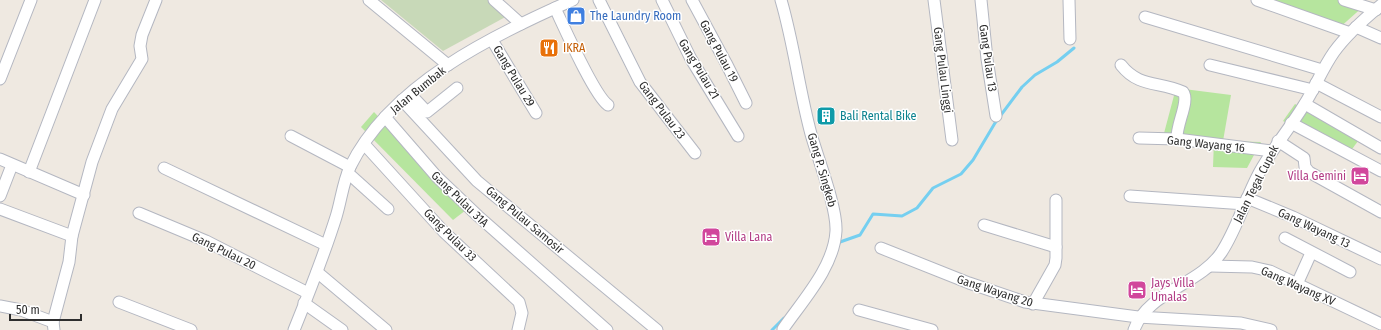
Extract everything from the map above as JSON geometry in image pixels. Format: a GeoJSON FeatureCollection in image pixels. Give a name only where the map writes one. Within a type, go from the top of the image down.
{"type":"FeatureCollection","features":[{"type":"Feature","properties":{"kind":"street"},"geometry":{"type":"LineString","coordinates":[[0,78],[31,0]]}},
{"type":"Feature","properties":{"kind":"street"},"geometry":{"type":"LineString","coordinates":[[29,172],[95,0]]}},
{"type":"Feature","properties":{"kind":"street"},"geometry":{"type":"LineString","coordinates":[[0,306],[21,310],[53,326],[69,262],[72,236],[92,162],[112,109],[142,59],[142,36],[156,0]]}},
{"type":"Feature","properties":{"kind":"street"},"geometry":{"type":"LineString","coordinates":[[368,0],[450,64]]}},
{"type":"Feature","properties":{"kind":"street"},"geometry":{"type":"LineString","coordinates":[[380,0],[450,64]]}},
{"type":"Feature","properties":{"kind":"street"},"geometry":{"type":"LineString","coordinates":[[494,0],[521,24]]}},
{"type":"Feature","properties":{"kind":"street","name":"Jalan Bumbak"},"geometry":{"type":"LineString","coordinates":[[294,330],[317,272],[349,170],[364,144],[385,117],[406,97],[450,64],[521,24],[573,0]]}},
{"type":"Feature","properties":{"kind":"street","name":"Gang Pulau 23"},"geometry":{"type":"LineString","coordinates":[[599,0],[640,82],[695,153]]}},
{"type":"Feature","properties":{"kind":"street","name":"Gang Pulau 21"},"geometry":{"type":"LineString","coordinates":[[662,0],[691,59],[738,136]]}},
{"type":"Feature","properties":{"kind":"street","name":"Gang Pulau 19"},"geometry":{"type":"LineString","coordinates":[[692,0],[746,103]]}},
{"type":"Feature","properties":{"kind":"street","name":"Gang P. Singkeb"},"geometry":{"type":"LineString","coordinates":[[781,0],[793,44],[807,117],[832,206],[836,231],[829,258],[823,271],[783,329]]}},
{"type":"Feature","properties":{"kind":"street","name":"Gang Pulau Linggi"},"geometry":{"type":"LineString","coordinates":[[934,0],[952,140]]}},
{"type":"Feature","properties":{"kind":"street","name":"Gang Pulau 13"},"geometry":{"type":"LineString","coordinates":[[981,0],[987,59],[996,116]]}},
{"type":"Feature","properties":{"kind":"street"},"geometry":{"type":"LineString","coordinates":[[1070,0],[1070,39]]}},
{"type":"Feature","properties":{"kind":"street"},"geometry":{"type":"LineString","coordinates":[[1257,0],[1381,38]]}},
{"type":"Feature","properties":{"kind":"street"},"geometry":{"type":"LineString","coordinates":[[1344,0],[1378,7]]}},
{"type":"Feature","properties":{"kind":"street","name":"Jalan Tegal Cupek"},"geometry":{"type":"LineString","coordinates":[[1138,317],[1177,287],[1210,266],[1221,253],[1275,146],[1305,104],[1322,70],[1335,51],[1353,30],[1378,7]]}},
{"type":"Feature","properties":{"kind":"street"},"geometry":{"type":"LineString","coordinates":[[555,8],[590,79],[603,100],[608,105]]}},
{"type":"Feature","properties":{"kind":"street"},"geometry":{"type":"LineString","coordinates":[[1145,17],[1322,70]]}},
{"type":"Feature","properties":{"kind":"street","name":"Gang Pulau 29"},"geometry":{"type":"LineString","coordinates":[[492,40],[536,113]]}},
{"type":"Feature","properties":{"kind":"street"},"geometry":{"type":"LineString","coordinates":[[1120,65],[1129,76],[1137,80],[1183,92],[1186,96],[1186,102],[1180,117],[1177,139]]}},
{"type":"Feature","properties":{"kind":"street"},"geometry":{"type":"LineString","coordinates":[[1210,65],[1314,87],[1381,117]]}},
{"type":"Feature","properties":{"kind":"street"},"geometry":{"type":"LineString","coordinates":[[406,97],[427,112],[457,88]]}},
{"type":"Feature","properties":{"kind":"street","name":"Gang Pulau Samosir"},"geometry":{"type":"LineString","coordinates":[[406,97],[477,181],[658,330]]}},
{"type":"Feature","properties":{"kind":"street"},"geometry":{"type":"LineString","coordinates":[[1305,104],[1381,148]]}},
{"type":"Feature","properties":{"kind":"street","name":"Gang Pulau 31A"},"geometry":{"type":"LineString","coordinates":[[385,117],[436,177],[607,330]]}},
{"type":"Feature","properties":{"kind":"street"},"geometry":{"type":"LineString","coordinates":[[1290,123],[1381,171]]}},
{"type":"Feature","properties":{"kind":"street"},"geometry":{"type":"LineString","coordinates":[[291,136],[349,170],[388,209]]}},
{"type":"Feature","properties":{"kind":"street","name":"Gang Wayang 16"},"geometry":{"type":"LineString","coordinates":[[1139,138],[1177,139],[1275,146]]}},
{"type":"Feature","properties":{"kind":"street","name":"Gang Pulau 33"},"geometry":{"type":"LineString","coordinates":[[364,144],[444,232],[519,302],[522,313],[518,330]]}},
{"type":"Feature","properties":{"kind":"street"},"geometry":{"type":"LineString","coordinates":[[1275,146],[1304,158],[1305,167],[1309,172],[1381,212]]}},
{"type":"Feature","properties":{"kind":"street"},"geometry":{"type":"LineString","coordinates":[[0,159],[84,195]]}},
{"type":"Feature","properties":{"kind":"street"},"geometry":{"type":"LineString","coordinates":[[0,196],[12,165]]}},
{"type":"Feature","properties":{"kind":"street"},"geometry":{"type":"LineString","coordinates":[[164,168],[326,245]]}},
{"type":"Feature","properties":{"kind":"street"},"geometry":{"type":"LineString","coordinates":[[1130,196],[1246,201]]}},
{"type":"Feature","properties":{"kind":"street"},"geometry":{"type":"LineString","coordinates":[[1033,304],[1055,265],[1056,200]]}},
{"type":"Feature","properties":{"kind":"street","name":"Gang Wayang 13"},"geometry":{"type":"LineString","coordinates":[[1246,201],[1293,217],[1381,259]]}},
{"type":"Feature","properties":{"kind":"street"},"geometry":{"type":"LineString","coordinates":[[0,209],[72,236]]}},
{"type":"Feature","properties":{"kind":"street","name":"Gang Pulau 20"},"geometry":{"type":"LineString","coordinates":[[139,213],[206,241],[306,298],[342,330]]}},
{"type":"Feature","properties":{"kind":"street"},"geometry":{"type":"LineString","coordinates":[[984,225],[1056,248]]}},
{"type":"Feature","properties":{"kind":"street"},"geometry":{"type":"LineString","coordinates":[[1285,238],[1311,253],[1350,272]]}},
{"type":"Feature","properties":{"kind":"street","name":"Gang Wayang 20"},"geometry":{"type":"LineString","coordinates":[[881,248],[976,286],[1033,304],[1138,317],[1241,323],[1271,330]]}},
{"type":"Feature","properties":{"kind":"street"},"geometry":{"type":"LineString","coordinates":[[1297,284],[1311,253]]}},
{"type":"Feature","properties":{"kind":"street","name":"Gang Wayang XV"},"geometry":{"type":"LineString","coordinates":[[1210,266],[1262,268],[1381,324]]}},
{"type":"Feature","properties":{"kind":"street"},"geometry":{"type":"LineString","coordinates":[[317,272],[386,330]]}},
{"type":"Feature","properties":{"kind":"street"},"geometry":{"type":"LineString","coordinates":[[119,302],[191,330]]}},
{"type":"Feature","properties":{"kind":"street"},"geometry":{"type":"LineString","coordinates":[[859,310],[932,330]]}},
{"type":"Feature","properties":{"kind":"street"},"geometry":{"type":"LineString","coordinates":[[1134,330],[1138,317]]}},
{"type":"Feature","properties":{"kind":"green space"},"geometry":{"type":"Polygon","coordinates":[[[381,0],[496,0],[511,14],[443,51],[381,0]]]}},
{"type":"Feature","properties":{"kind":"green space"},"geometry":{"type":"Polygon","coordinates":[[[1260,0],[1347,0],[1365,5],[1338,29],[1260,0]]]}},
{"type":"Feature","properties":{"kind":"green space"},"geometry":{"type":"Polygon","coordinates":[[[1176,88],[1231,95],[1223,141],[1261,142],[1247,168],[1213,167],[1214,140],[1163,137],[1176,88]]]}},
{"type":"Feature","properties":{"kind":"green space"},"geometry":{"type":"Polygon","coordinates":[[[1295,104],[1358,141],[1347,156],[1283,121],[1295,104]]]}},
{"type":"Feature","properties":{"kind":"green space"},"geometry":{"type":"Polygon","coordinates":[[[374,112],[466,210],[453,220],[361,127],[374,112]]]}},
{"type":"Feature","properties":{"kind":"waterway"},"geometry":{"type":"LineString","coordinates":[[838,245],[840,242],[860,235],[873,214],[902,216],[917,208],[933,188],[961,174],[973,160],[995,123],[1022,87],[1035,75],[1057,62],[1074,48]]}},
{"type":"Feature","properties":{"kind":"waterway"},"geometry":{"type":"LineString","coordinates":[[772,330],[784,318]]}},
{"type":"Feature","properties":{"kind":"place","name":"The Laundry Room"},"geometry":{"type":"Point","coordinates":[576,16]}},
{"type":"Feature","properties":{"kind":"place","name":"IKRA"},"geometry":{"type":"Point","coordinates":[549,48]}},
{"type":"Feature","properties":{"kind":"place","name":"Bali Rental Bike"},"geometry":{"type":"Point","coordinates":[826,116]}},
{"type":"Feature","properties":{"kind":"place","name":"Villa Gemini"},"geometry":{"type":"Point","coordinates":[1360,176]}},
{"type":"Feature","properties":{"kind":"place","name":"Villa Lana"},"geometry":{"type":"Point","coordinates":[711,237]}},
{"type":"Feature","properties":{"kind":"place","name":"Jays Villa Umalas"},"geometry":{"type":"Point","coordinates":[1137,290]}}]}
